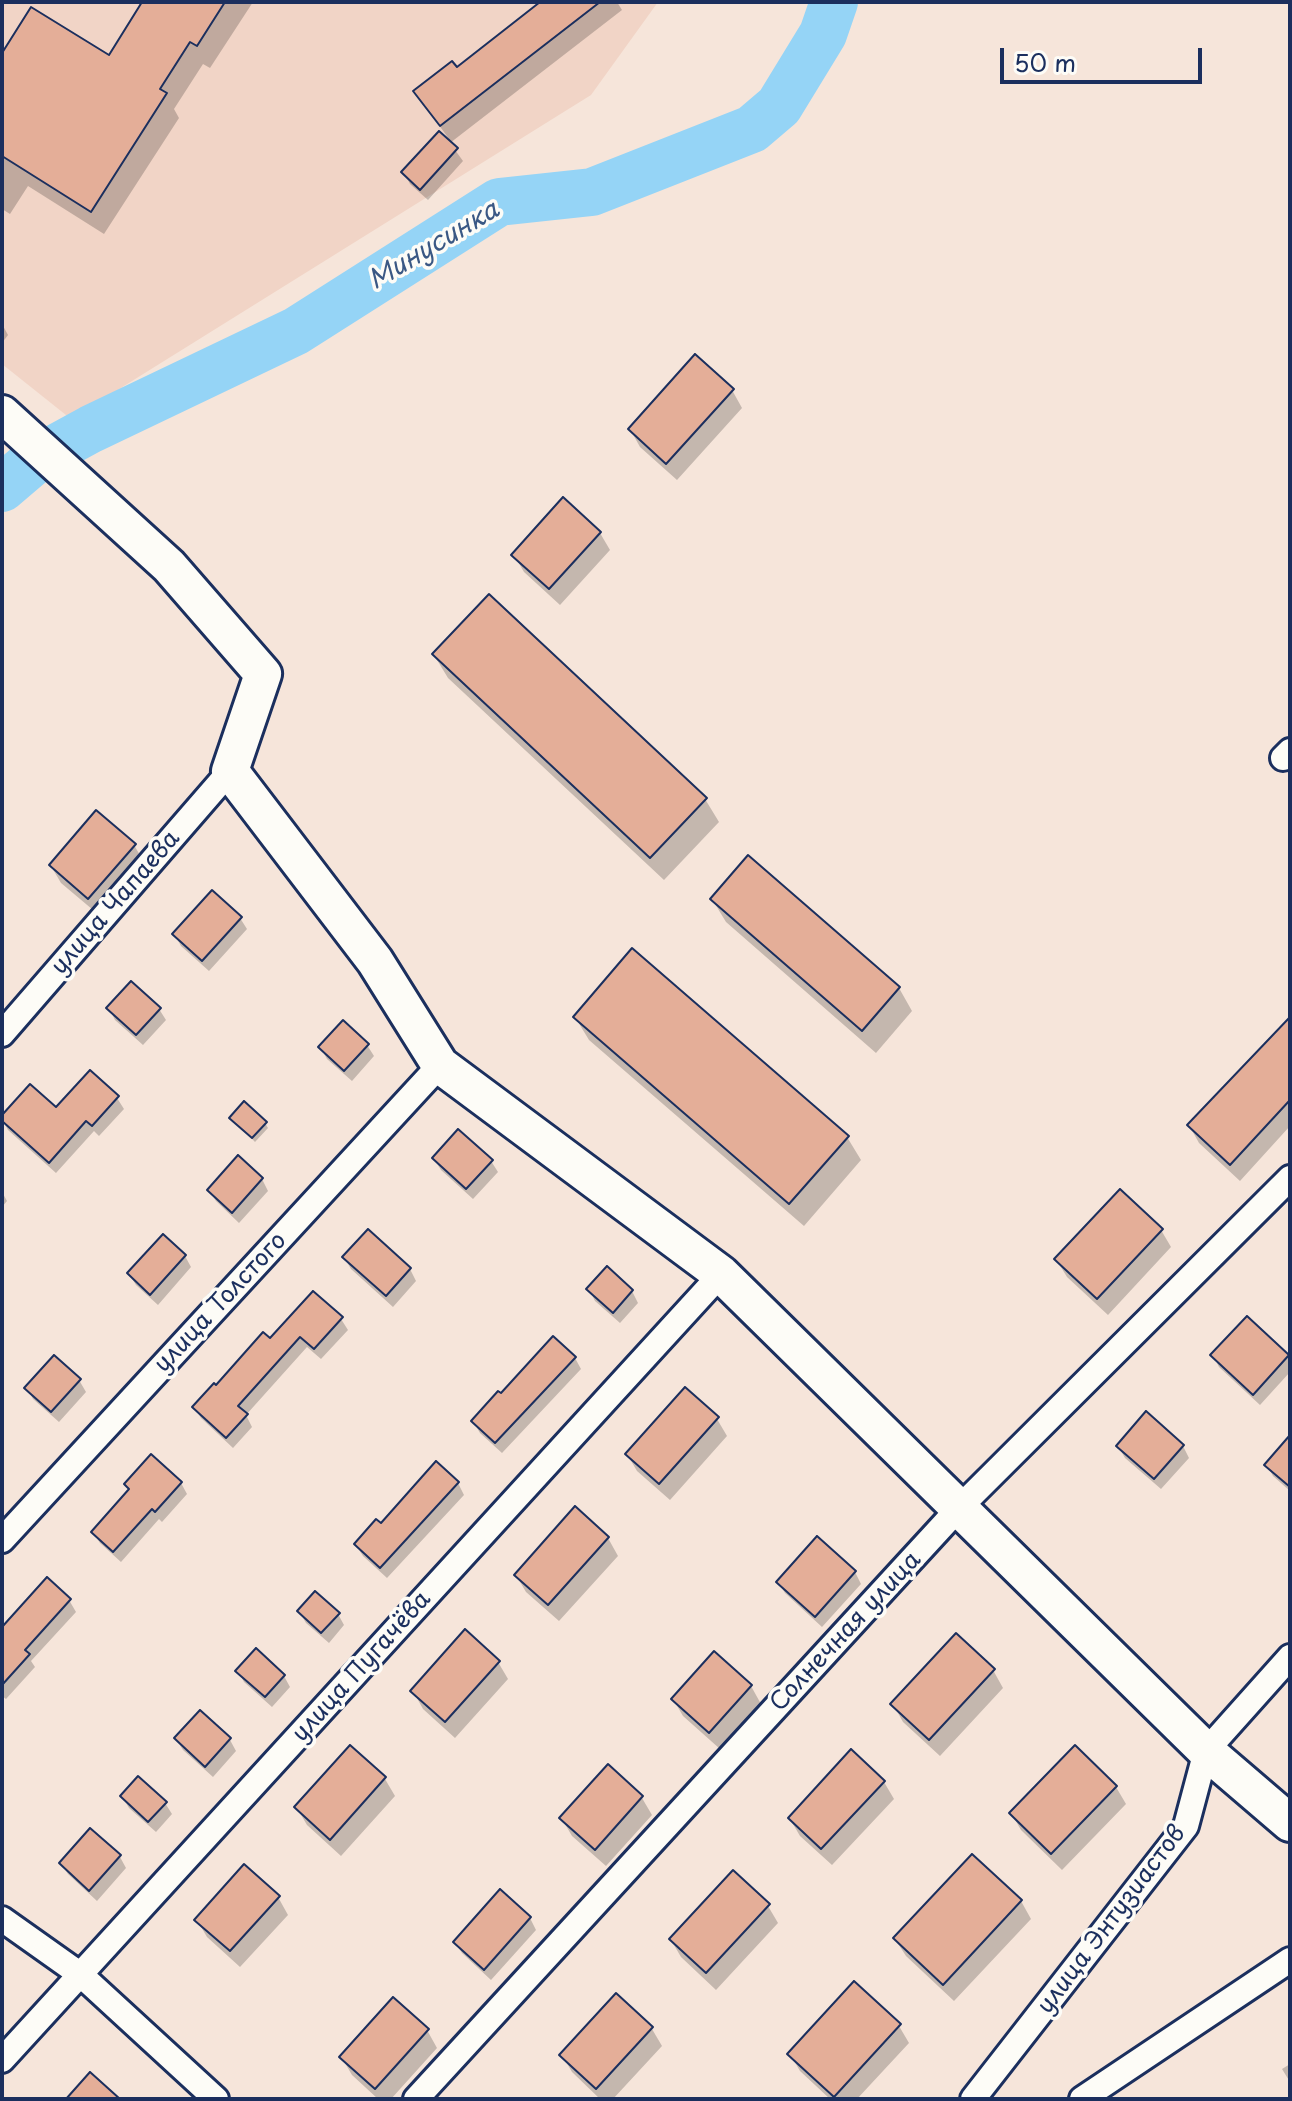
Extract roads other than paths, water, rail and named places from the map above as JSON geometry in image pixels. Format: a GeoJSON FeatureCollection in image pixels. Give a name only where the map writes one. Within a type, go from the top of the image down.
{"type":"FeatureCollection","features":[{"type":"Feature","properties":{"kind":"street"},"geometry":{"type":"LineString","coordinates":[[2,414],[169,566],[263,674],[230,771],[375,961],[440,1065],[721,1274],[1206,1751],[1290,1823]]}},
{"type":"Feature","properties":{"kind":"street","name":"улица Чапаева"},"geometry":{"type":"LineString","coordinates":[[2,1034],[230,771]]}},
{"type":"Feature","properties":{"kind":"street","name":"улица Толстого"},"geometry":{"type":"LineString","coordinates":[[2,1540],[440,1065]]}},
{"type":"Feature","properties":{"kind":"street","name":"Солнечная улица"},"geometry":{"type":"LineString","coordinates":[[416,2099],[958,1509],[1290,1178]]}},
{"type":"Feature","properties":{"kind":"street","name":"улица Пугачёва"},"geometry":{"type":"LineString","coordinates":[[2,2060],[721,1274]]}},
{"type":"Feature","properties":{"kind":"street","name":"улица Энтузиастов"},"geometry":{"type":"LineString","coordinates":[[973,2099],[1186,1826],[1206,1751],[1290,1657]]}},
{"type":"Feature","properties":{"kind":"street"},"geometry":{"type":"LineString","coordinates":[[2,1919],[81,1975],[216,2099]]}},
{"type":"Feature","properties":{"kind":"street"},"geometry":{"type":"LineString","coordinates":[[1082,2099],[1290,1960]]}},
{"type":"Feature","properties":{"kind":"waterway","name":"Минусинка"},"geometry":{"type":"LineString","coordinates":[[2,488],[36,459],[91,429],[296,331],[499,202],[592,192],[752,129],[779,106],[823,34],[834,2]]}}]}
